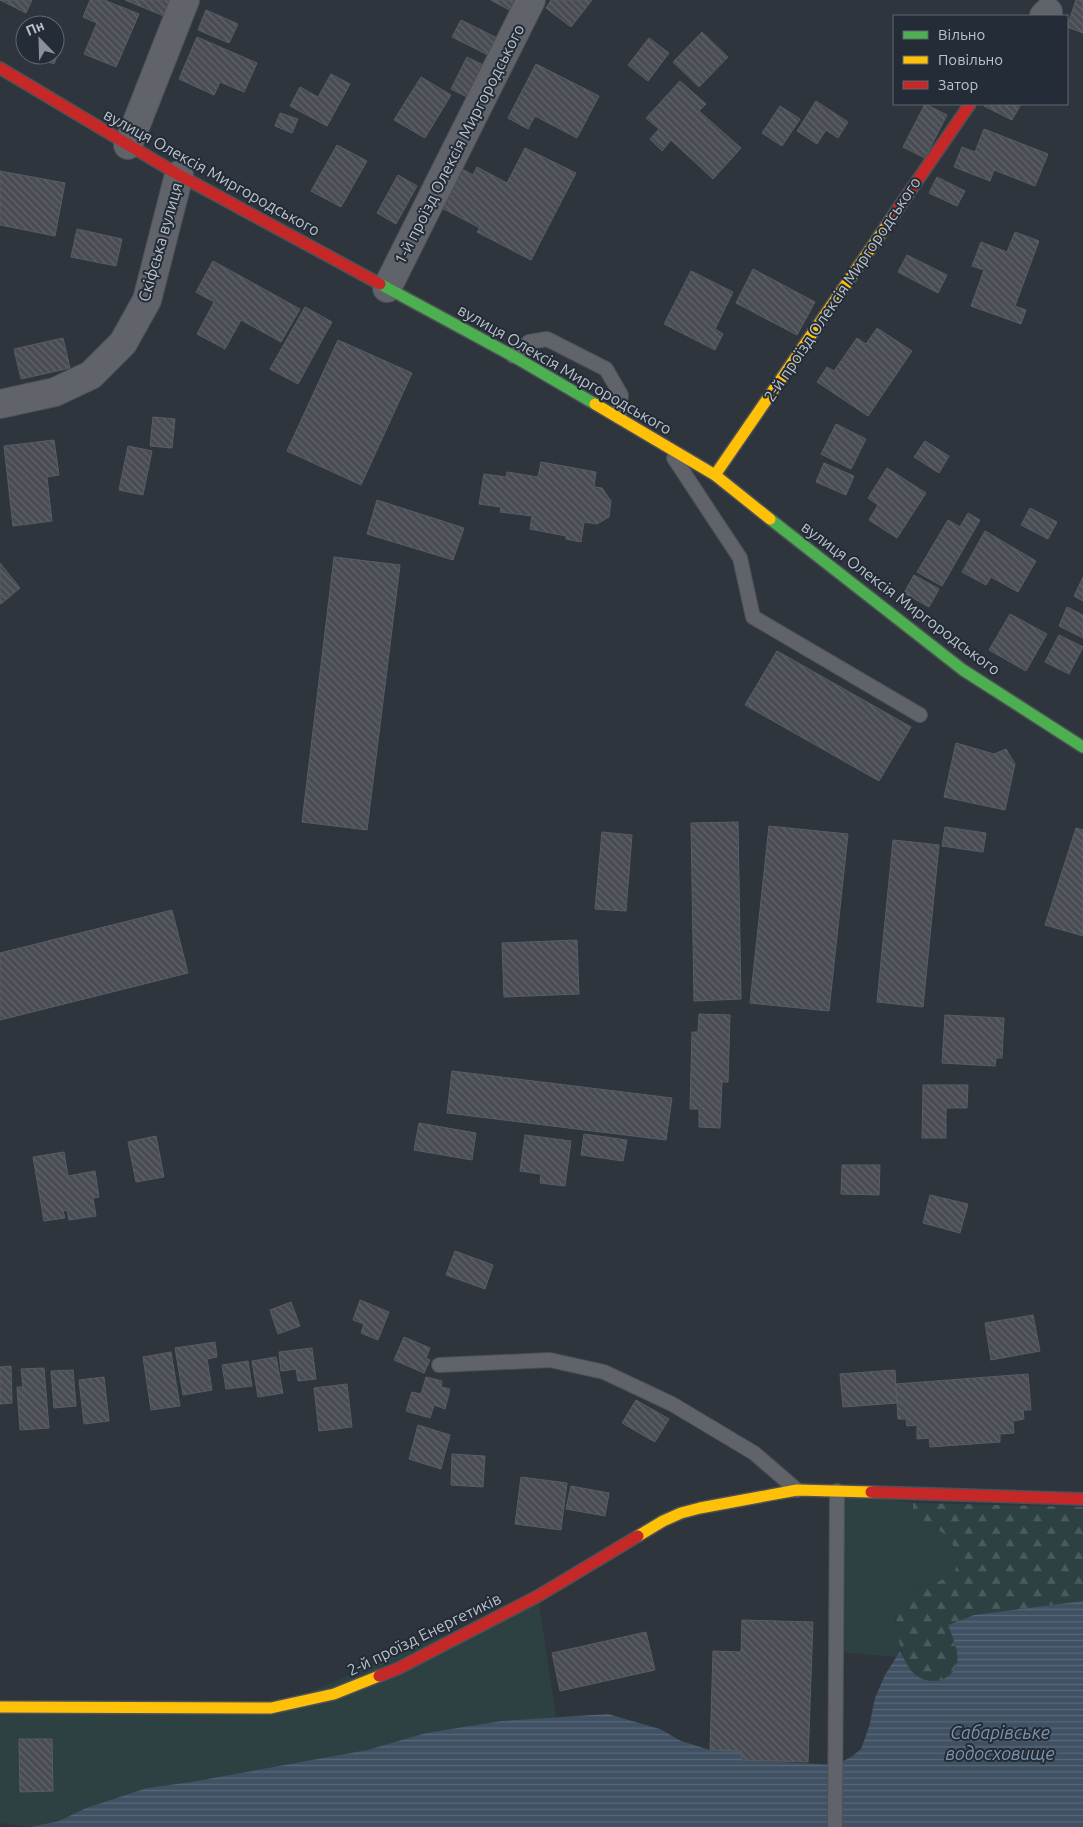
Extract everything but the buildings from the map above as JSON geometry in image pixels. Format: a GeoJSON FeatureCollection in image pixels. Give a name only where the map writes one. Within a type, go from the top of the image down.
{"type":"FeatureCollection","features":[{"type":"Feature","properties":{"kind":"street"},"geometry":{"type":"LineString","coordinates":[[128,145],[184,0]]}},
{"type":"Feature","properties":{"kind":"street","name":"1-й проїзд Олексія Миргородського"},"geometry":{"type":"LineString","coordinates":[[387,288],[531,0]]}},
{"type":"Feature","properties":{"kind":"street","name":"вулиця Олексія Миргородського"},"geometry":{"type":"LineString","coordinates":[[0,68],[179,176],[514,356],[715,475],[963,670],[1083,747]]}},
{"type":"Feature","properties":{"kind":"street","name":"2-й проїзд Олексія Миргородського"},"geometry":{"type":"LineString","coordinates":[[715,475],[969,105]]}},
{"type":"Feature","properties":{"kind":"street","name":"Скіфська вулиця"},"geometry":{"type":"LineString","coordinates":[[0,404],[55,392],[91,375],[123,343],[147,300],[179,176]]}},
{"type":"Feature","properties":{"kind":"street","name":"2-й проїзд Енергетиків"},"geometry":{"type":"LineString","coordinates":[[0,1707],[271,1708],[334,1694],[397,1669],[538,1596],[663,1521],[681,1513],[797,1490],[838,1492]]}},
{"type":"Feature","properties":{"kind":"street"},"geometry":{"type":"LineString","coordinates":[[838,1492],[1083,1500]]}},
{"type":"Feature","properties":{"kind":"lane"},"geometry":{"type":"LineString","coordinates":[[514,356],[529,342],[547,339],[606,369],[621,395],[619,417]]}},
{"type":"Feature","properties":{"kind":"lane"},"geometry":{"type":"LineString","coordinates":[[666,445],[740,558],[753,617],[920,715]]}},
{"type":"Feature","properties":{"kind":"lane"},"geometry":{"type":"LineString","coordinates":[[439,1365],[550,1360],[604,1372],[672,1404],[754,1453],[797,1490]]}},
{"type":"Feature","properties":{"kind":"lane"},"geometry":{"type":"LineString","coordinates":[[835,1827],[838,1492]]}},
{"type":"Feature","properties":{"kind":"green space"},"geometry":{"type":"Polygon","coordinates":[[[842,1492],[913,1503],[913,1515],[946,1536],[952,1543],[955,1551],[957,1560],[955,1571],[940,1582],[914,1588],[895,1616],[900,1651],[897,1657],[840,1652],[842,1492]]]}},
{"type":"Feature","properties":{"kind":"green space"},"geometry":{"type":"Polygon","coordinates":[[[913,1503],[1083,1507],[1083,1601],[974,1615],[948,1625],[957,1652],[955,1669],[944,1679],[930,1681],[922,1679],[910,1670],[901,1651],[897,1631],[896,1614],[898,1605],[902,1598],[911,1590],[940,1581],[955,1571],[957,1560],[952,1543],[946,1536],[913,1515],[913,1503]]]}},
{"type":"Feature","properties":{"kind":"green space"},"geometry":{"type":"Polygon","coordinates":[[[538,1596],[556,1718],[501,1721],[426,1733],[367,1750],[191,1782],[147,1788],[86,1808],[59,1821],[30,1827],[0,1823],[0,1707],[271,1708],[538,1596]]]}},
{"type":"Feature","properties":{"kind":"water","name":"Сабарівське водосховище"},"geometry":{"type":"Polygon","coordinates":[[[1083,1601],[1083,1827],[30,1827],[59,1821],[86,1808],[147,1788],[191,1782],[367,1750],[426,1733],[501,1721],[608,1714],[660,1729],[681,1741],[710,1750],[742,1751],[742,1760],[836,1765],[861,1749],[869,1727],[875,1698],[885,1675],[900,1651],[914,1674],[929,1681],[941,1680],[951,1674],[957,1662],[956,1648],[948,1625],[974,1615],[1083,1601]]]}},
{"type":"Feature","properties":{"kind":"traffic: fast"},"geometry":{"type":"LineString","coordinates":[[380,284],[513,356],[595,404]]}},
{"type":"Feature","properties":{"kind":"traffic: fast"},"geometry":{"type":"LineString","coordinates":[[770,519],[963,670],[1083,747]]}},
{"type":"Feature","properties":{"kind":"traffic: slow"},"geometry":{"type":"LineString","coordinates":[[715,475],[895,213]]}},
{"type":"Feature","properties":{"kind":"traffic: slow"},"geometry":{"type":"LineString","coordinates":[[595,404],[715,475],[770,519]]}},
{"type":"Feature","properties":{"kind":"traffic: slow"},"geometry":{"type":"LineString","coordinates":[[638,1536],[663,1521],[681,1513],[700,1508],[797,1490],[871,1492]]}},
{"type":"Feature","properties":{"kind":"traffic: slow"},"geometry":{"type":"LineString","coordinates":[[0,1707],[271,1708],[334,1694],[379,1676]]}},
{"type":"Feature","properties":{"kind":"traffic: jam"},"geometry":{"type":"LineString","coordinates":[[0,68],[179,175],[380,284]]}},
{"type":"Feature","properties":{"kind":"traffic: jam"},"geometry":{"type":"LineString","coordinates":[[895,213],[969,105]]}},
{"type":"Feature","properties":{"kind":"traffic: jam"},"geometry":{"type":"LineString","coordinates":[[871,1492],[1083,1499]]}},
{"type":"Feature","properties":{"kind":"traffic: jam"},"geometry":{"type":"LineString","coordinates":[[379,1676],[397,1669],[538,1596],[638,1536]]}}]}
